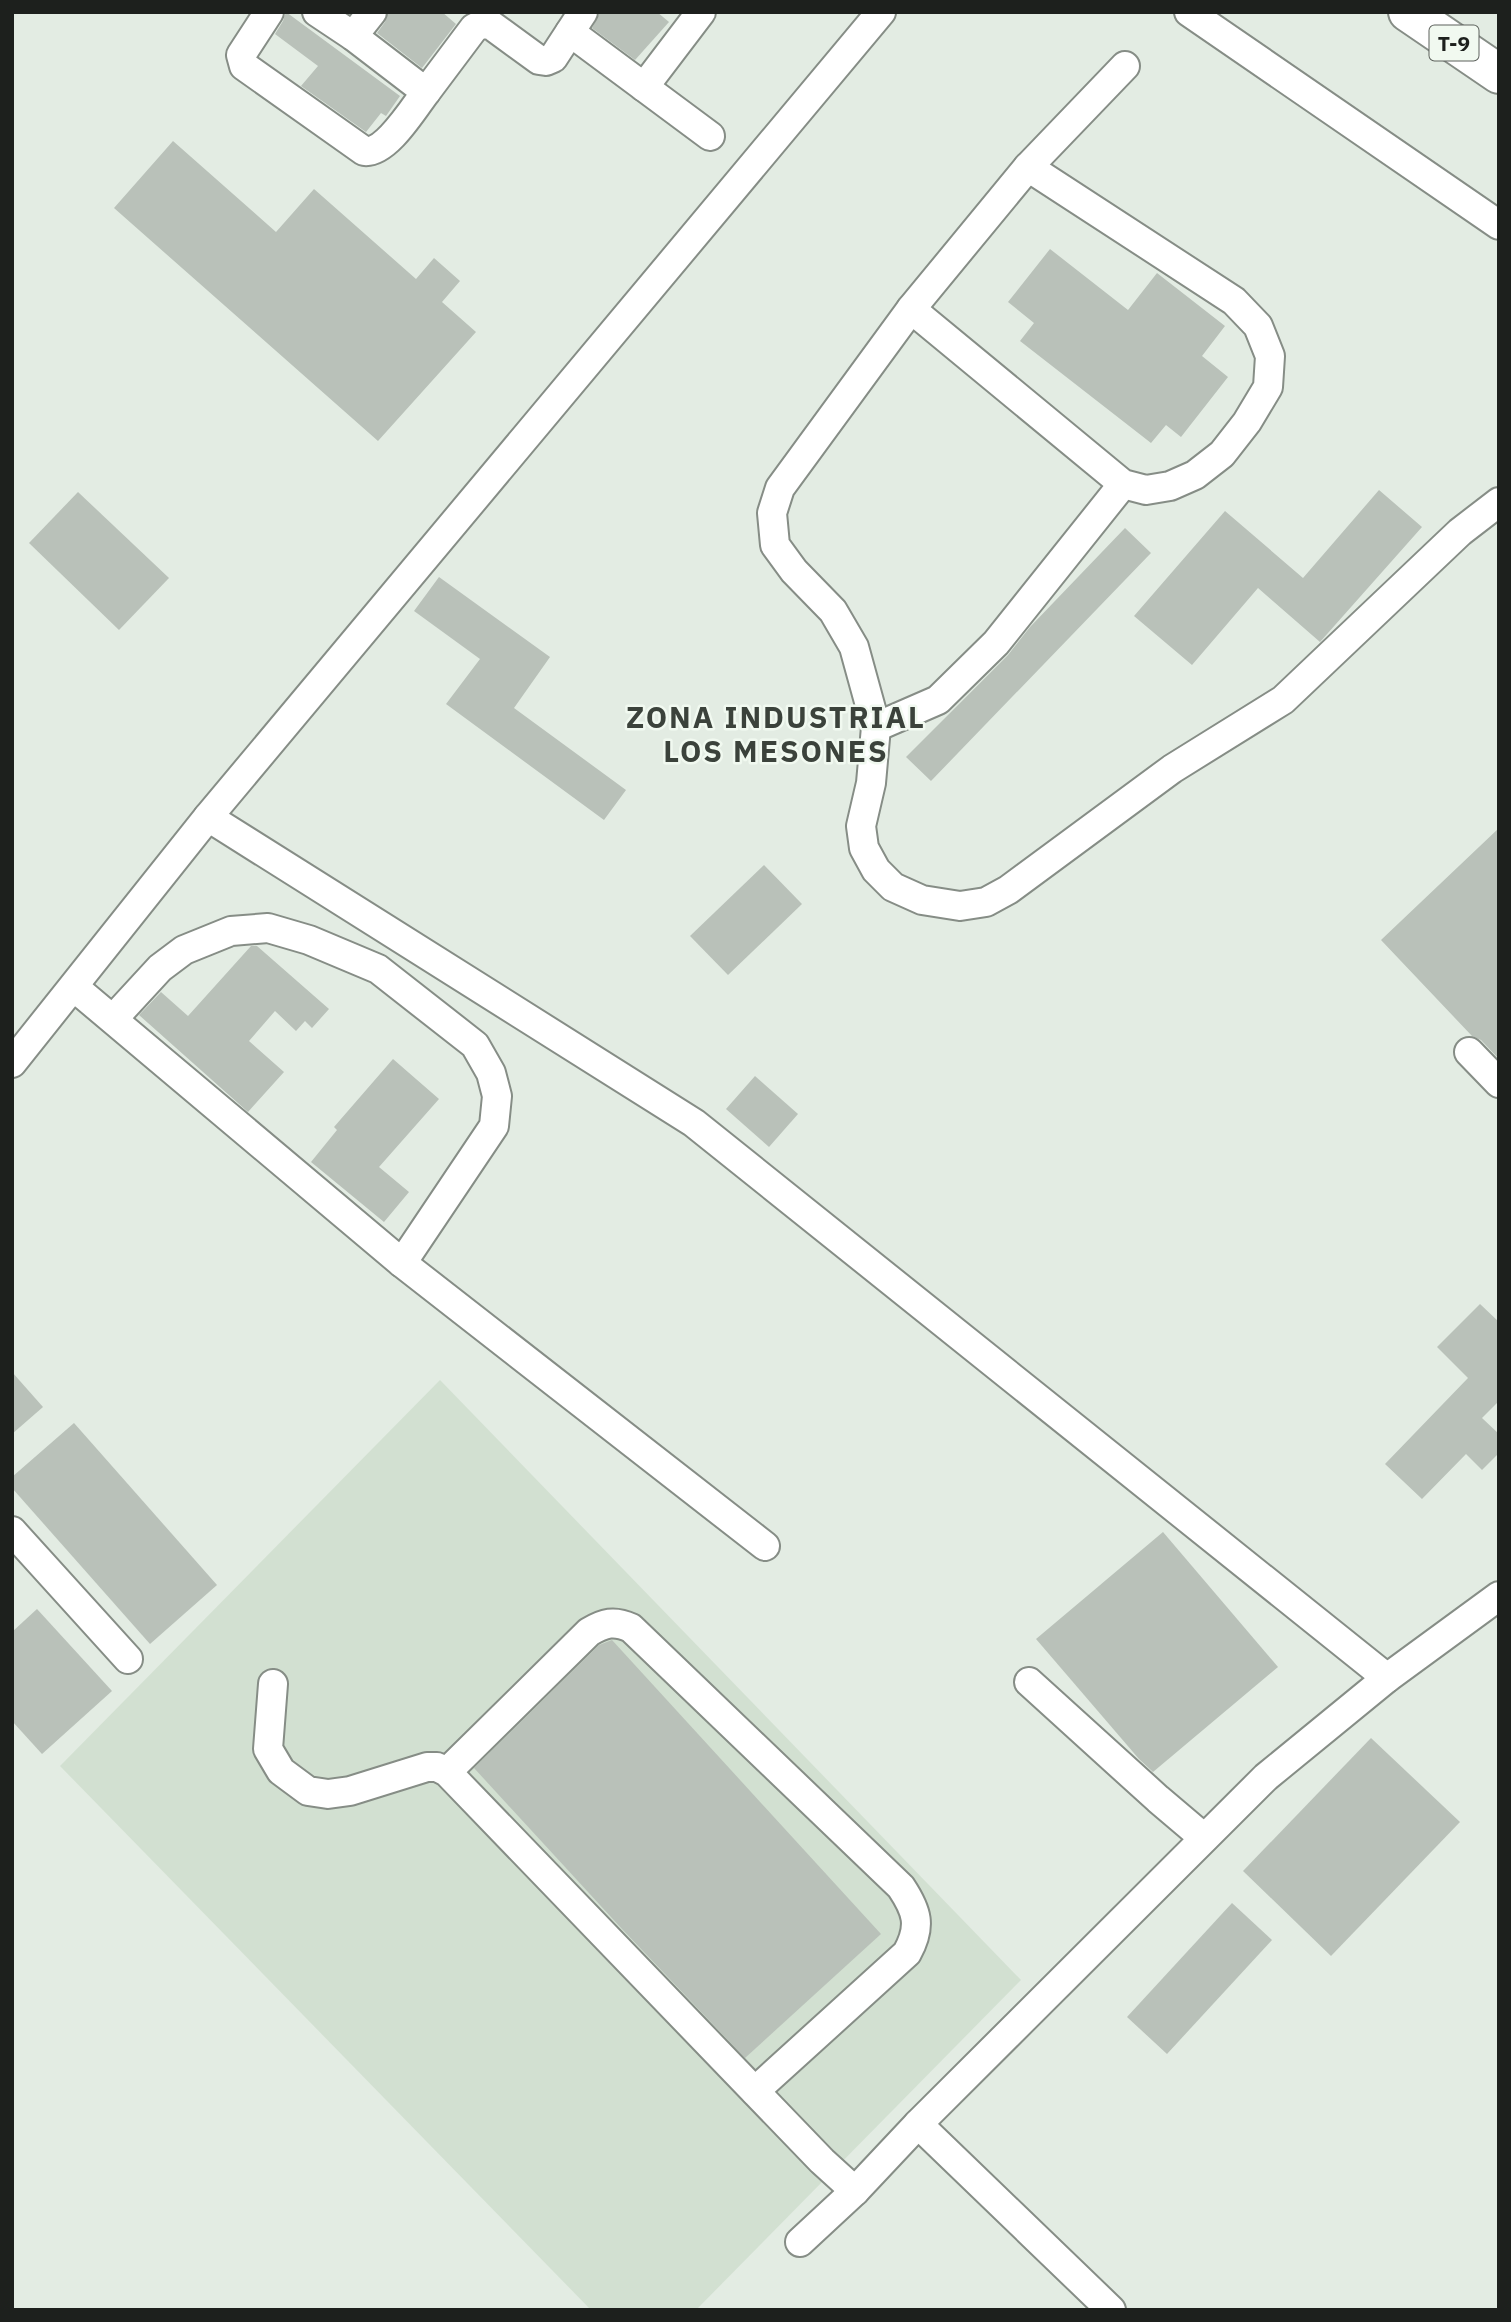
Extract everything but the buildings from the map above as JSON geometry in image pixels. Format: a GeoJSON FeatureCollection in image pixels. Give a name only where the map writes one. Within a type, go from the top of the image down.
{"type":"FeatureCollection","features":[{"type":"Feature","properties":{"kind":"highway","name":"T-9"},"geometry":{"type":"LineString","coordinates":[[1408,12],[1499,74]]}},
{"type":"Feature","properties":{"kind":"street"},"geometry":{"type":"LineString","coordinates":[[269,12],[241,55],[244,66],[364,151],[371,152],[386,143],[474,28],[482,24],[491,25],[538,60],[546,61],[553,58],[577,22],[644,87],[710,136]]}},
{"type":"Feature","properties":{"kind":"street"},"geometry":{"type":"LineString","coordinates":[[317,12],[426,92]]}},
{"type":"Feature","properties":{"kind":"street"},"geometry":{"type":"LineString","coordinates":[[353,36],[372,12]]}},
{"type":"Feature","properties":{"kind":"street"},"geometry":{"type":"LineString","coordinates":[[644,87],[701,12]]}},
{"type":"Feature","properties":{"kind":"street"},"geometry":{"type":"LineString","coordinates":[[12,1063],[208,817],[881,12]]}},
{"type":"Feature","properties":{"kind":"street"},"geometry":{"type":"LineString","coordinates":[[1189,12],[1499,225]]}},
{"type":"Feature","properties":{"kind":"street"},"geometry":{"type":"LineString","coordinates":[[1125,66],[1028,167],[911,309],[780,488],[772,513],[775,545],[794,571],[833,611],[854,647],[876,727],[871,783],[861,826],[864,848],[876,870],[893,887],[922,900],[960,906],[986,902],[1008,890],[1172,769],[1283,700],[1460,532],[1499,502]]}},
{"type":"Feature","properties":{"kind":"street"},"geometry":{"type":"LineString","coordinates":[[911,309],[1123,484],[1146,490],[1170,486],[1195,475],[1222,454],[1247,422],[1268,387],[1270,356],[1258,326],[1234,301],[1028,167]]}},
{"type":"Feature","properties":{"kind":"street"},"geometry":{"type":"LineString","coordinates":[[876,727],[938,700],[996,643],[1123,484]]}},
{"type":"Feature","properties":{"kind":"street"},"geometry":{"type":"LineString","coordinates":[[208,817],[694,1123],[1387,1678]]}},
{"type":"Feature","properties":{"kind":"street"},"geometry":{"type":"LineString","coordinates":[[113,1019],[160,968],[184,950],[231,931],[268,928],[309,940],[378,969],[475,1045],[491,1073],[498,1096],[494,1126],[402,1263]]}},
{"type":"Feature","properties":{"kind":"street"},"geometry":{"type":"LineString","coordinates":[[74,987],[402,1263],[765,1546]]}},
{"type":"Feature","properties":{"kind":"street"},"geometry":{"type":"LineString","coordinates":[[1469,1052],[1499,1083]]}},
{"type":"Feature","properties":{"kind":"street"},"geometry":{"type":"LineString","coordinates":[[12,1531],[128,1658]]}},
{"type":"Feature","properties":{"kind":"street"},"geometry":{"type":"LineString","coordinates":[[800,2242],[855,2191],[918,2124],[1266,1777],[1387,1678],[1499,1596]]}},
{"type":"Feature","properties":{"kind":"street"},"geometry":{"type":"LineString","coordinates":[[447,1772],[589,1632],[612,1622],[622,1624],[631,1628],[901,1887],[913,1905],[917,1923],[914,1941],[907,1953],[755,2091]]}},
{"type":"Feature","properties":{"kind":"street"},"geometry":{"type":"LineString","coordinates":[[1029,1682],[1205,1838]]}},
{"type":"Feature","properties":{"kind":"street"},"geometry":{"type":"LineString","coordinates":[[273,1684],[268,1749],[281,1771],[308,1791],[328,1794],[350,1791],[427,1768],[437,1767],[447,1772],[822,2161],[855,2191]]}},
{"type":"Feature","properties":{"kind":"street"},"geometry":{"type":"LineString","coordinates":[[918,2124],[1111,2310]]}},
{"type":"Feature","properties":{"kind":"shaded area"},"geometry":{"type":"Polygon","coordinates":[[[440,1380],[1021,1980],[696,2310],[591,2310],[60,1766],[440,1380]]]}},
{"type":"Feature","properties":{"kind":"district","name":"ZONA INDUSTRIAL LOS MESONES"},"geometry":{"type":"Point","coordinates":[776,733]}}]}
